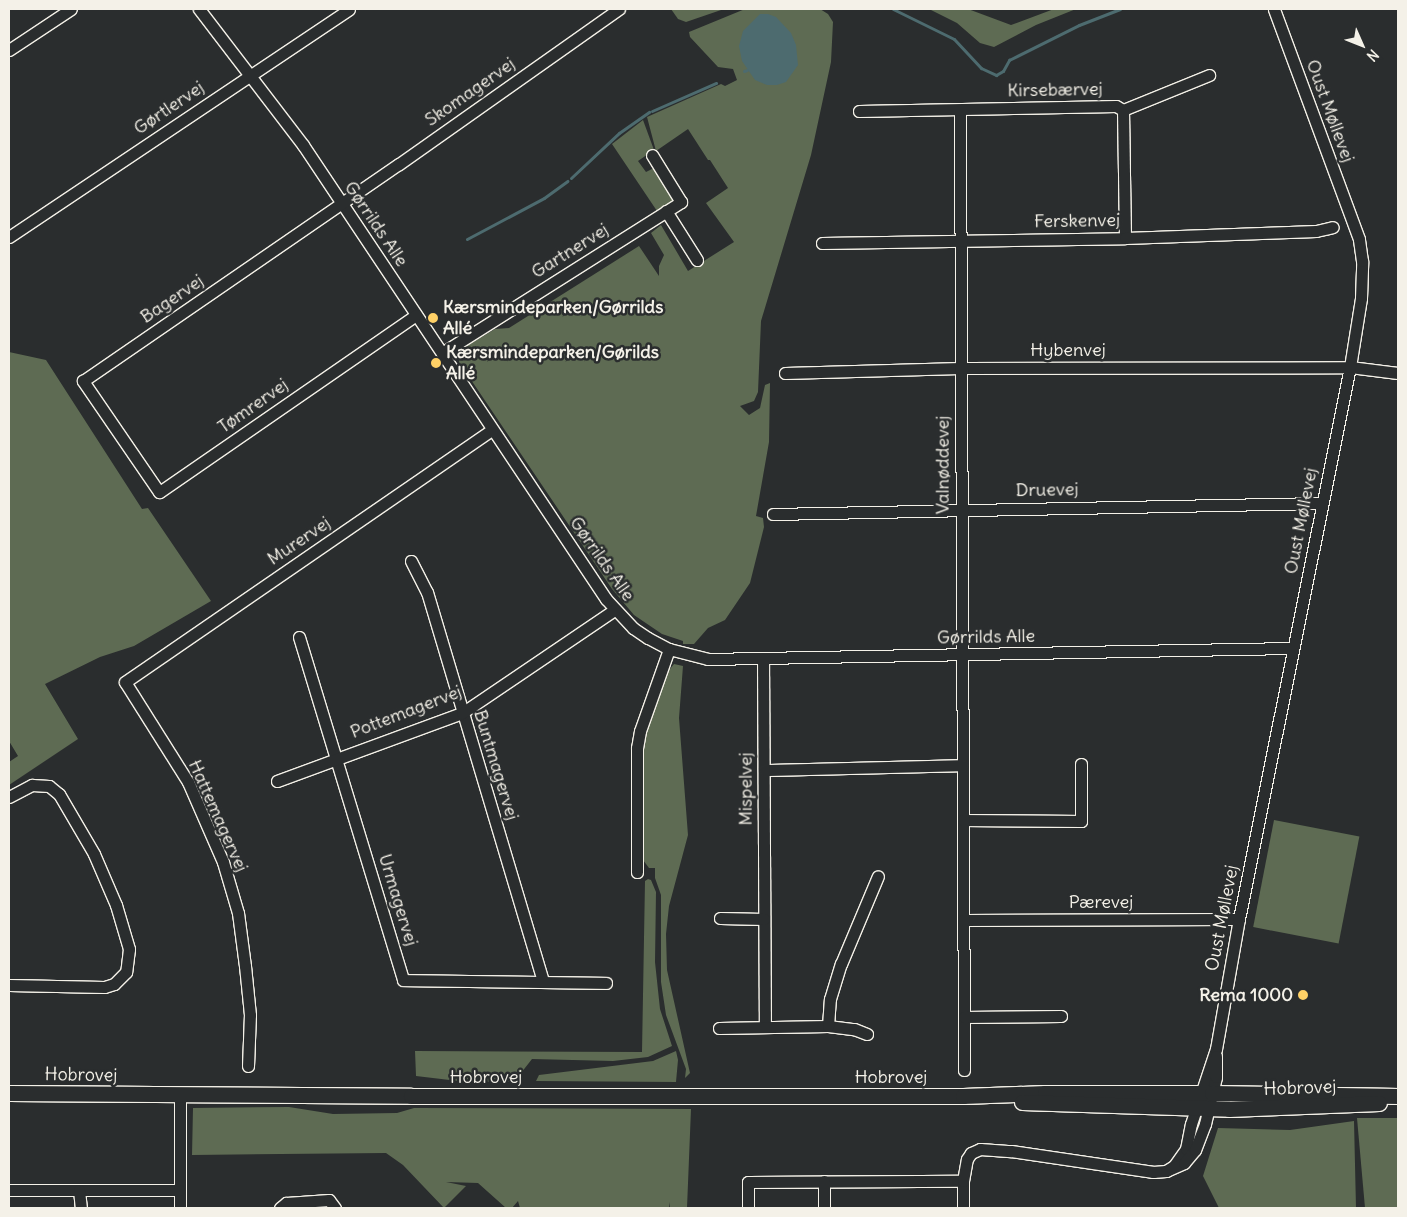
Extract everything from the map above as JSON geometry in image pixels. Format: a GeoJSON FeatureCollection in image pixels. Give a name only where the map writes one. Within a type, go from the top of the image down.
{"type":"FeatureCollection","features":[{"type":"Feature","properties":{"kind":"main road","name":"Hobrovej"},"geometry":{"type":"LineString","coordinates":[[9,1093],[963,1096],[1207,1093],[1398,1096]]}},
{"type":"Feature","properties":{"kind":"main road","name":"Hobrovej"},"geometry":{"type":"LineString","coordinates":[[963,1096],[1045,1104],[1202,1109],[1356,1105],[1398,1101]]}},
{"type":"Feature","properties":{"kind":"street"},"geometry":{"type":"LineString","coordinates":[[9,50],[71,9]]}},
{"type":"Feature","properties":{"kind":"street","name":"Gørrilds Alle"},"geometry":{"type":"LineString","coordinates":[[199,9],[302,145],[614,610],[633,628],[669,649],[708,659],[1293,648]]}},
{"type":"Feature","properties":{"kind":"street","name":"Gørtlervej"},"geometry":{"type":"LineString","coordinates":[[9,237],[349,9]]}},
{"type":"Feature","properties":{"kind":"street","name":"Skomagervej"},"geometry":{"type":"LineString","coordinates":[[342,204],[618,9]]}},
{"type":"Feature","properties":{"kind":"street","name":"Oust Møllevej"},"geometry":{"type":"LineString","coordinates":[[963,1181],[970,1154],[980,1150],[1011,1151],[1153,1172],[1166,1171],[1174,1166],[1186,1149],[1207,1093],[1216,1077],[1216,1049],[1239,919],[1350,367],[1361,298],[1362,261],[1358,238],[1274,9]]}},
{"type":"Feature","properties":{"kind":"street"},"geometry":{"type":"LineString","coordinates":[[1123,110],[1209,74]]}},
{"type":"Feature","properties":{"kind":"street","name":"Kirsebærvej"},"geometry":{"type":"LineString","coordinates":[[859,111],[1116,106],[1123,110],[1125,238]]}},
{"type":"Feature","properties":{"kind":"street","name":"Valnøddevej"},"geometry":{"type":"LineString","coordinates":[[960,110],[964,1070]]}},
{"type":"Feature","properties":{"kind":"street","name":"Gartnervej"},"geometry":{"type":"LineString","coordinates":[[442,353],[681,202],[652,155]]}},
{"type":"Feature","properties":{"kind":"street","name":"Bagervej"},"geometry":{"type":"LineString","coordinates":[[125,442],[83,381],[342,204]]}},
{"type":"Feature","properties":{"kind":"street"},"geometry":{"type":"LineString","coordinates":[[666,211],[697,260]]}},
{"type":"Feature","properties":{"kind":"street","name":"Ferskenvej"},"geometry":{"type":"LineString","coordinates":[[822,243],[1125,238],[1316,231],[1333,227]]}},
{"type":"Feature","properties":{"kind":"street","name":"Tømrervej"},"geometry":{"type":"LineString","coordinates":[[125,442],[159,492],[416,315]]}},
{"type":"Feature","properties":{"kind":"street","name":"Hybenvej"},"geometry":{"type":"LineString","coordinates":[[785,374],[960,368],[1350,367],[1398,373]]}},
{"type":"Feature","properties":{"kind":"street","name":"Murervej"},"geometry":{"type":"LineString","coordinates":[[125,682],[492,430]]}},
{"type":"Feature","properties":{"kind":"street","name":"Druevej"},"geometry":{"type":"LineString","coordinates":[[773,514],[1322,503]]}},
{"type":"Feature","properties":{"kind":"street","name":"Buntmagervej"},"geometry":{"type":"LineString","coordinates":[[411,561],[427,592],[543,981]]}},
{"type":"Feature","properties":{"kind":"street","name":"Pottemagervej"},"geometry":{"type":"LineString","coordinates":[[276,781],[462,713],[614,610]]}},
{"type":"Feature","properties":{"kind":"street","name":"Urmagervej"},"geometry":{"type":"LineString","coordinates":[[299,637],[404,980],[606,983]]}},
{"type":"Feature","properties":{"kind":"street"},"geometry":{"type":"LineString","coordinates":[[637,872],[637,748],[640,731],[669,649]]}},
{"type":"Feature","properties":{"kind":"street","name":"Mispelvej"},"geometry":{"type":"LineString","coordinates":[[762,658],[765,1026]]}},
{"type":"Feature","properties":{"kind":"street","name":"Hattemagervej"},"geometry":{"type":"LineString","coordinates":[[125,682],[188,782],[223,862],[238,913],[245,966],[250,1015],[248,1066]]}},
{"type":"Feature","properties":{"kind":"street"},"geometry":{"type":"LineString","coordinates":[[963,820],[1081,821],[1081,764]]}},
{"type":"Feature","properties":{"kind":"street"},"geometry":{"type":"LineString","coordinates":[[764,770],[963,765]]}},
{"type":"Feature","properties":{"kind":"street"},"geometry":{"type":"LineString","coordinates":[[9,797],[32,784],[49,786],[59,794],[94,854],[116,906],[129,949],[126,972],[114,984],[104,987],[9,985]]}},
{"type":"Feature","properties":{"kind":"street"},"geometry":{"type":"LineString","coordinates":[[828,1026],[830,999],[841,964],[878,876]]}},
{"type":"Feature","properties":{"kind":"street"},"geometry":{"type":"LineString","coordinates":[[720,918],[764,918]]}},
{"type":"Feature","properties":{"kind":"street","name":"Pærevej"},"geometry":{"type":"LineString","coordinates":[[963,920],[1239,919]]}},
{"type":"Feature","properties":{"kind":"street"},"geometry":{"type":"LineString","coordinates":[[964,1017],[1061,1016]]}},
{"type":"Feature","properties":{"kind":"street"},"geometry":{"type":"LineString","coordinates":[[718,1028],[828,1026],[854,1028],[867,1034]]}},
{"type":"Feature","properties":{"kind":"street"},"geometry":{"type":"LineString","coordinates":[[180,1094],[180,1208]]}},
{"type":"Feature","properties":{"kind":"street"},"geometry":{"type":"LineString","coordinates":[[824,1181],[824,1208]]}},
{"type":"Feature","properties":{"kind":"street"},"geometry":{"type":"LineString","coordinates":[[748,1208],[748,1182],[963,1181],[964,1208]]}},
{"type":"Feature","properties":{"kind":"street"},"geometry":{"type":"LineString","coordinates":[[9,1190],[179,1190]]}},
{"type":"Feature","properties":{"kind":"street"},"geometry":{"type":"LineString","coordinates":[[79,1190],[81,1208]]}},
{"type":"Feature","properties":{"kind":"street"},"geometry":{"type":"LineString","coordinates":[[280,1208],[286,1203],[329,1200],[335,1208]]}},
{"type":"Feature","properties":{"kind":"green space"},"geometry":{"type":"Polygon","coordinates":[[[671,9],[724,9],[686,22],[678,19],[671,9]]]}},
{"type":"Feature","properties":{"kind":"green space"},"geometry":{"type":"Polygon","coordinates":[[[745,9],[820,9],[828,14],[833,22],[831,62],[811,155],[761,321],[758,392],[754,401],[740,406],[749,415],[760,408],[765,385],[770,383],[769,442],[756,516],[763,518],[764,527],[750,583],[725,620],[708,628],[694,644],[683,644],[683,641],[662,634],[634,615],[612,589],[459,362],[460,350],[495,329],[509,328],[639,246],[659,276],[659,266],[664,255],[651,233],[661,225],[688,271],[734,242],[706,203],[728,188],[710,160],[708,160],[688,129],[656,151],[647,117],[721,84],[725,86],[737,80],[733,69],[718,67],[690,37],[689,32],[745,9]]]}},
{"type":"Feature","properties":{"kind":"green space"},"geometry":{"type":"Polygon","coordinates":[[[929,9],[968,9],[1011,25],[1054,9],[1076,9],[1036,25],[994,47],[980,43],[957,23],[929,9]]]}},
{"type":"Feature","properties":{"kind":"green space"},"geometry":{"type":"Polygon","coordinates":[[[643,120],[654,150],[638,161],[646,172],[654,168],[674,200],[657,211],[612,144],[643,120]]]}},
{"type":"Feature","properties":{"kind":"green space"},"geometry":{"type":"Polygon","coordinates":[[[9,352],[46,360],[142,509],[148,508],[211,601],[134,646],[100,657],[45,684],[78,739],[9,785],[9,762],[18,756],[9,741],[9,352]]]}},
{"type":"Feature","properties":{"kind":"green space"},"geometry":{"type":"Polygon","coordinates":[[[674,664],[683,666],[679,718],[688,835],[669,906],[666,934],[667,970],[690,1073],[685,1078],[686,1069],[666,1015],[661,982],[661,895],[655,878],[655,868],[649,868],[643,860],[644,746],[648,729],[669,670],[674,664]]]}},
{"type":"Feature","properties":{"kind":"green space"},"geometry":{"type":"Polygon","coordinates":[[[1274,820],[1359,837],[1339,944],[1253,927],[1274,820]]]}},
{"type":"Feature","properties":{"kind":"green space"},"geometry":{"type":"Polygon","coordinates":[[[651,880],[656,892],[655,962],[660,1009],[672,1046],[648,1057],[613,1061],[532,1059],[514,1082],[458,1081],[416,1076],[415,1051],[642,1052],[645,881],[651,880]]]}},
{"type":"Feature","properties":{"kind":"green space"},"geometry":{"type":"Polygon","coordinates":[[[676,1051],[678,1060],[676,1082],[536,1081],[539,1075],[653,1061],[676,1051]]]}},
{"type":"Feature","properties":{"kind":"green space"},"geometry":{"type":"Polygon","coordinates":[[[289,1107],[333,1114],[397,1113],[414,1108],[691,1109],[687,1208],[670,1208],[669,1202],[669,1208],[520,1208],[518,1201],[512,1208],[506,1208],[478,1183],[446,1182],[466,1186],[444,1208],[403,1165],[386,1153],[192,1155],[193,1108],[289,1107]]]}},
{"type":"Feature","properties":{"kind":"green space"},"geometry":{"type":"Polygon","coordinates":[[[1357,1118],[1398,1118],[1398,1208],[1365,1208],[1357,1118]]]}},
{"type":"Feature","properties":{"kind":"green space"},"geometry":{"type":"Polygon","coordinates":[[[1354,1121],[1356,1208],[1219,1208],[1203,1176],[1218,1128],[1290,1130],[1354,1121]]]}},
{"type":"Feature","properties":{"kind":"water"},"geometry":{"type":"Polygon","coordinates":[[[760,14],[776,17],[791,33],[796,45],[798,65],[786,82],[777,85],[767,85],[755,80],[742,61],[739,46],[743,31],[760,14]]]}},
{"type":"Feature","properties":{"kind":"waterway"},"geometry":{"type":"LineString","coordinates":[[893,9],[954,39],[981,68],[996,75],[1003,71],[1009,60],[1079,25],[1120,9]]}},
{"type":"Feature","properties":{"kind":"waterway"},"geometry":{"type":"LineString","coordinates":[[652,111],[716,83]]}},
{"type":"Feature","properties":{"kind":"waterway"},"geometry":{"type":"LineString","coordinates":[[571,178],[619,133],[649,112]]}},
{"type":"Feature","properties":{"kind":"waterway"},"geometry":{"type":"LineString","coordinates":[[467,239],[544,198],[567,181]]}},
{"type":"Feature","properties":{"kind":"place","name":"Kærsmindeparken/Gørrilds Allé"},"geometry":{"type":"Point","coordinates":[433,318]}},
{"type":"Feature","properties":{"kind":"place","name":"Kærsmindeparken/Gørilds Allé"},"geometry":{"type":"Point","coordinates":[436,363]}},
{"type":"Feature","properties":{"kind":"place","name":"Rema 1000"},"geometry":{"type":"Point","coordinates":[1303,995]}}]}
